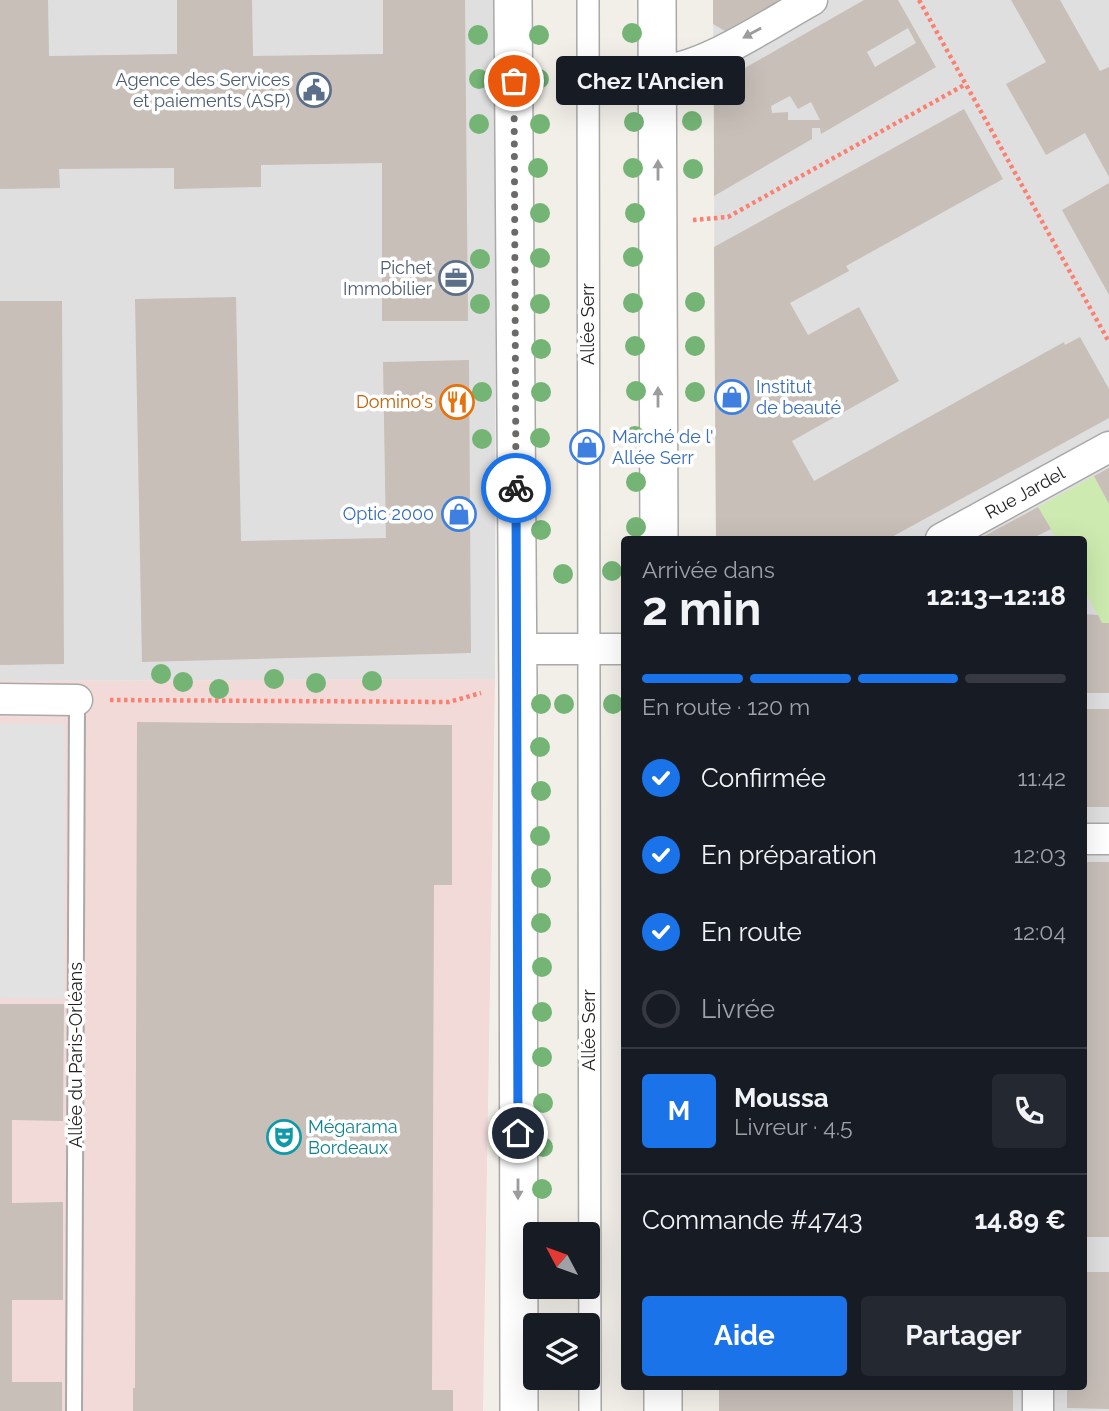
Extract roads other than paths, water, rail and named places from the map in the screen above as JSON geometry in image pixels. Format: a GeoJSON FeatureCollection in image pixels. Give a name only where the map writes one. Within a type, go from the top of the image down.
{"type":"FeatureCollection","features":[{"type":"Feature","properties":{"kind":"street"},"geometry":{"type":"LineString","coordinates":[[513,0],[519,1411]]}},
{"type":"Feature","properties":{"kind":"street","name":"Allée Serr"},"geometry":{"type":"LineString","coordinates":[[588,0],[590,1411]]}},
{"type":"Feature","properties":{"kind":"street"},"geometry":{"type":"LineString","coordinates":[[657,0],[659,536]]}},
{"type":"Feature","properties":{"kind":"street"},"geometry":{"type":"LineString","coordinates":[[658,71],[676,70],[703,60],[812,0]]}},
{"type":"Feature","properties":{"kind":"street","name":"Rue Jardel"},"geometry":{"type":"LineString","coordinates":[[946,536],[1109,447]]}},
{"type":"Feature","properties":{"kind":"street"},"geometry":{"type":"LineString","coordinates":[[516,649],[621,649]]}},
{"type":"Feature","properties":{"kind":"street"},"geometry":{"type":"LineString","coordinates":[[0,699],[77,700]]}},
{"type":"Feature","properties":{"kind":"street"},"geometry":{"type":"LineString","coordinates":[[1087,839],[1109,839]]}},
{"type":"Feature","properties":{"kind":"street"},"geometry":{"type":"LineString","coordinates":[[663,1390],[663,1411]]}},
{"type":"Feature","properties":{"kind":"street"},"geometry":{"type":"LineString","coordinates":[[1038,1390],[1038,1411]]}},
{"type":"Feature","properties":{"kind":"lane","name":"Allée du Paris-Orléans"},"geometry":{"type":"LineString","coordinates":[[74,1411],[77,700]]}},
{"type":"Feature","properties":{"kind":"place","name":"Chez l'Ancien"},"geometry":{"type":"Point","coordinates":[514,81]}},
{"type":"Feature","properties":{"kind":"place","name":"Agence des Services et paiements (ASP)"},"geometry":{"type":"Point","coordinates":[314,90]}},
{"type":"Feature","properties":{"kind":"place","name":"Pichet Immobilier"},"geometry":{"type":"Point","coordinates":[456,278]}},
{"type":"Feature","properties":{"kind":"place","name":"Institut de beauté"},"geometry":{"type":"Point","coordinates":[732,397]}},
{"type":"Feature","properties":{"kind":"place","name":"Domino's"},"geometry":{"type":"Point","coordinates":[457,402]}},
{"type":"Feature","properties":{"kind":"place","name":"Marché de l' Allée Serr"},"geometry":{"type":"Point","coordinates":[587,447]}},
{"type":"Feature","properties":{"kind":"place","name":"Optic 2000"},"geometry":{"type":"Point","coordinates":[459,514]}},
{"type":"Feature","properties":{"kind":"place","name":"Mégarama Bordeaux"},"geometry":{"type":"Point","coordinates":[284,1137]}}]}
